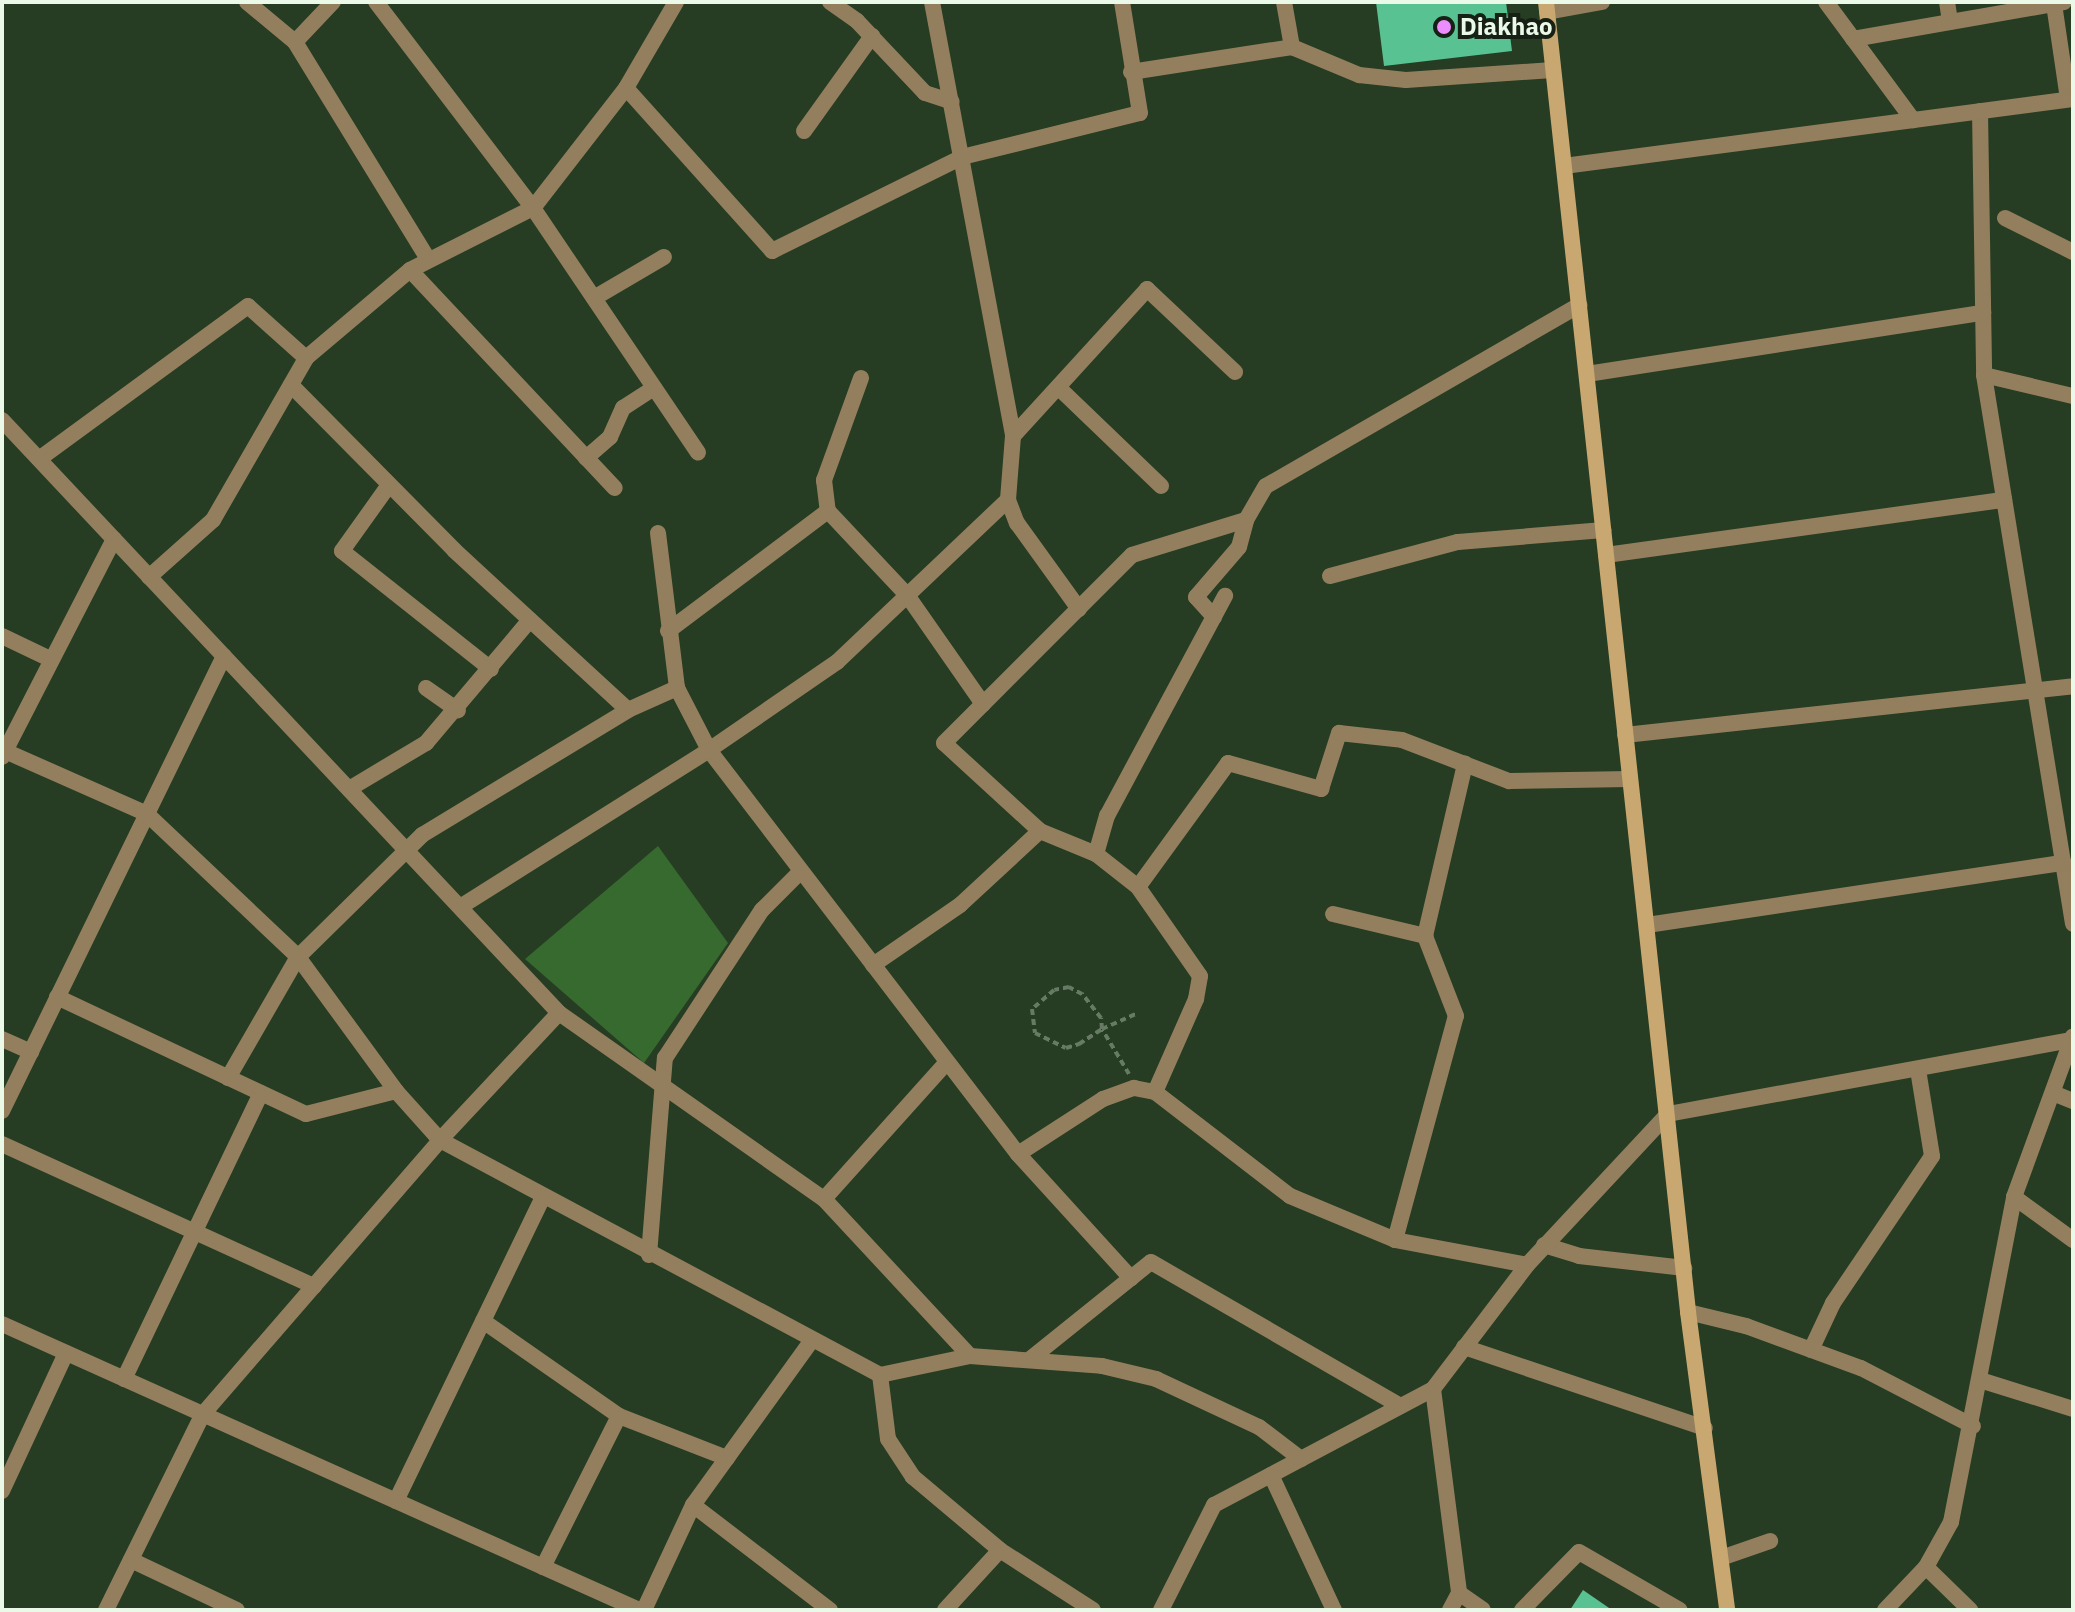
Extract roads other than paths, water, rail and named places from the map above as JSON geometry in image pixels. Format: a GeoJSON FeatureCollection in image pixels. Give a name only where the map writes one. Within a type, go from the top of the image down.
{"type":"FeatureCollection","features":[{"type":"Feature","properties":{"kind":"main road"},"geometry":{"type":"LineString","coordinates":[[1546,7],[1688,1312],[1727,1610]]}},
{"type":"Feature","properties":{"kind":"street"},"geometry":{"type":"LineString","coordinates":[[247,2],[295,42],[428,259]]}},
{"type":"Feature","properties":{"kind":"street"},"geometry":{"type":"LineString","coordinates":[[295,42],[333,2]]}},
{"type":"Feature","properties":{"kind":"street"},"geometry":{"type":"LineString","coordinates":[[376,2],[533,208],[698,453]]}},
{"type":"Feature","properties":{"kind":"street"},"geometry":{"type":"LineString","coordinates":[[149,577],[213,520],[306,358],[410,270],[533,208],[626,88],[676,2]]}},
{"type":"Feature","properties":{"kind":"street"},"geometry":{"type":"LineString","coordinates":[[830,2],[872,36],[925,93],[952,102]]}},
{"type":"Feature","properties":{"kind":"street"},"geometry":{"type":"LineString","coordinates":[[932,2],[1013,436],[1008,500],[1017,523],[1079,609]]}},
{"type":"Feature","properties":{"kind":"street"},"geometry":{"type":"LineString","coordinates":[[626,88],[772,251],[962,157],[1140,113],[1122,2]]}},
{"type":"Feature","properties":{"kind":"street"},"geometry":{"type":"LineString","coordinates":[[1284,2],[1292,47]]}},
{"type":"Feature","properties":{"kind":"street"},"geometry":{"type":"LineString","coordinates":[[1546,7],[1602,2]]}},
{"type":"Feature","properties":{"kind":"street"},"geometry":{"type":"LineString","coordinates":[[1826,2],[1913,120]]}},
{"type":"Feature","properties":{"kind":"street"},"geometry":{"type":"LineString","coordinates":[[1947,2],[1950,22]]}},
{"type":"Feature","properties":{"kind":"street"},"geometry":{"type":"LineString","coordinates":[[1564,166],[2070,99],[2059,3],[1853,39]]}},
{"type":"Feature","properties":{"kind":"street"},"geometry":{"type":"LineString","coordinates":[[804,131],[872,36]]}},
{"type":"Feature","properties":{"kind":"street"},"geometry":{"type":"LineString","coordinates":[[1131,72],[1292,47],[1359,75],[1406,80],[1553,70]]}},
{"type":"Feature","properties":{"kind":"street"},"geometry":{"type":"LineString","coordinates":[[1980,111],[1984,375],[2073,924]]}},
{"type":"Feature","properties":{"kind":"street"},"geometry":{"type":"LineString","coordinates":[[2005,218],[2073,252]]}},
{"type":"Feature","properties":{"kind":"street"},"geometry":{"type":"LineString","coordinates":[[594,298],[664,257]]}},
{"type":"Feature","properties":{"kind":"street"},"geometry":{"type":"LineString","coordinates":[[410,270],[615,488]]}},
{"type":"Feature","properties":{"kind":"street"},"geometry":{"type":"LineString","coordinates":[[1013,436],[1060,389],[1147,289],[1235,372]]}},
{"type":"Feature","properties":{"kind":"street"},"geometry":{"type":"LineString","coordinates":[[1214,617],[1196,597],[1239,547],[1246,520],[1266,486],[1580,305]]}},
{"type":"Feature","properties":{"kind":"street"},"geometry":{"type":"LineString","coordinates":[[39,459],[248,306],[306,358]]}},
{"type":"Feature","properties":{"kind":"street"},"geometry":{"type":"LineString","coordinates":[[1587,374],[1983,313]]}},
{"type":"Feature","properties":{"kind":"street"},"geometry":{"type":"LineString","coordinates":[[1984,375],[2073,396]]}},
{"type":"Feature","properties":{"kind":"street"},"geometry":{"type":"LineString","coordinates":[[861,378],[824,480],[828,511],[907,595],[983,704]]}},
{"type":"Feature","properties":{"kind":"street"},"geometry":{"type":"LineString","coordinates":[[291,385],[389,485],[628,710]]}},
{"type":"Feature","properties":{"kind":"street"},"geometry":{"type":"LineString","coordinates":[[586,458],[610,437],[623,408],[654,388]]}},
{"type":"Feature","properties":{"kind":"street"},"geometry":{"type":"LineString","coordinates":[[1060,389],[1161,486]]}},
{"type":"Feature","properties":{"kind":"street"},"geometry":{"type":"LineString","coordinates":[[2,420],[559,1013],[659,1088],[824,1199],[970,1356]]}},
{"type":"Feature","properties":{"kind":"street"},"geometry":{"type":"LineString","coordinates":[[389,485],[342,551],[491,669]]}},
{"type":"Feature","properties":{"kind":"street"},"geometry":{"type":"LineString","coordinates":[[460,907],[709,750],[837,662],[1008,500]]}},
{"type":"Feature","properties":{"kind":"street"},"geometry":{"type":"LineString","coordinates":[[1606,555],[2004,500]]}},
{"type":"Feature","properties":{"kind":"street"},"geometry":{"type":"LineString","coordinates":[[668,631],[828,511]]}},
{"type":"Feature","properties":{"kind":"street"},"geometry":{"type":"LineString","coordinates":[[1155,1092],[1196,999],[1200,976],[1138,887],[1096,854],[1040,831],[944,743],[1132,555],[1246,520]]}},
{"type":"Feature","properties":{"kind":"street"},"geometry":{"type":"LineString","coordinates":[[1330,576],[1458,542],[1604,530]]}},
{"type":"Feature","properties":{"kind":"street"},"geometry":{"type":"LineString","coordinates":[[658,533],[677,688],[709,750],[1018,1154],[1131,1278]]}},
{"type":"Feature","properties":{"kind":"street"},"geometry":{"type":"LineString","coordinates":[[114,539],[4,754],[147,814],[298,957],[396,1091],[440,1140],[649,1255],[880,1375],[970,1356],[1102,1366],[1156,1379],[1259,1427],[1301,1459]]}},
{"type":"Feature","properties":{"kind":"street"},"geometry":{"type":"LineString","coordinates":[[1096,854],[1107,816],[1225,596]]}},
{"type":"Feature","properties":{"kind":"street"},"geometry":{"type":"LineString","coordinates":[[349,789],[426,743],[458,710],[530,620]]}},
{"type":"Feature","properties":{"kind":"street"},"geometry":{"type":"LineString","coordinates":[[2,636],[52,660]]}},
{"type":"Feature","properties":{"kind":"street"},"geometry":{"type":"LineString","coordinates":[[2,1111],[224,656]]}},
{"type":"Feature","properties":{"kind":"street"},"geometry":{"type":"LineString","coordinates":[[1625,735],[2073,686]]}},
{"type":"Feature","properties":{"kind":"street"},"geometry":{"type":"LineString","coordinates":[[426,688],[458,710]]}},
{"type":"Feature","properties":{"kind":"street"},"geometry":{"type":"LineString","coordinates":[[228,1078],[298,957],[406,850],[628,710],[677,688]]}},
{"type":"Feature","properties":{"kind":"street"},"geometry":{"type":"LineString","coordinates":[[1138,887],[1228,763],[1321,789],[1339,733],[1402,740],[1509,781],[1630,779]]}},
{"type":"Feature","properties":{"kind":"street"},"geometry":{"type":"LineString","coordinates":[[1395,1240],[1456,1016],[1425,936],[1465,764]]}},
{"type":"Feature","properties":{"kind":"street"},"geometry":{"type":"LineString","coordinates":[[873,965],[960,905],[1040,831]]}},
{"type":"Feature","properties":{"kind":"street"},"geometry":{"type":"LineString","coordinates":[[1647,925],[2063,863]]}},
{"type":"Feature","properties":{"kind":"street"},"geometry":{"type":"LineString","coordinates":[[649,1255],[659,1088],[673,1046],[762,910],[801,871]]}},
{"type":"Feature","properties":{"kind":"street"},"geometry":{"type":"LineString","coordinates":[[1333,914],[1425,936]]}},
{"type":"Feature","properties":{"kind":"street"},"geometry":{"type":"LineString","coordinates":[[57,997],[306,1114],[396,1091]]}},
{"type":"Feature","properties":{"kind":"street"},"geometry":{"type":"LineString","coordinates":[[106,1610],[203,1414],[440,1140],[559,1013]]}},
{"type":"Feature","properties":{"kind":"street"},"geometry":{"type":"LineString","coordinates":[[1165,1609],[1214,1505],[1433,1389],[1544,1245],[1668,1114],[1918,1070],[2073,1038]]}},
{"type":"Feature","properties":{"kind":"street"},"geometry":{"type":"LineString","coordinates":[[1885,1610],[1926,1567],[1951,1522],[1973,1426],[2014,1197],[2073,1038]]}},
{"type":"Feature","properties":{"kind":"street"},"geometry":{"type":"LineString","coordinates":[[2,1039],[31,1052]]}},
{"type":"Feature","properties":{"kind":"street"},"geometry":{"type":"LineString","coordinates":[[824,1199],[947,1062]]}},
{"type":"Feature","properties":{"kind":"street"},"geometry":{"type":"LineString","coordinates":[[1811,1350],[1833,1303],[1932,1156],[1918,1070]]}},
{"type":"Feature","properties":{"kind":"street"},"geometry":{"type":"LineString","coordinates":[[1018,1154],[1103,1099],[1134,1088],[1155,1092],[1290,1196],[1395,1240],[1527,1265]]}},
{"type":"Feature","properties":{"kind":"street"},"geometry":{"type":"LineString","coordinates":[[124,1379],[261,1093]]}},
{"type":"Feature","properties":{"kind":"street"},"geometry":{"type":"LineString","coordinates":[[2053,1093],[2073,1101]]}},
{"type":"Feature","properties":{"kind":"street"},"geometry":{"type":"LineString","coordinates":[[2,1144],[314,1286]]}},
{"type":"Feature","properties":{"kind":"street"},"geometry":{"type":"LineString","coordinates":[[396,1501],[543,1197]]}},
{"type":"Feature","properties":{"kind":"street"},"geometry":{"type":"LineString","coordinates":[[2014,1197],[2073,1240]]}},
{"type":"Feature","properties":{"kind":"street"},"geometry":{"type":"LineString","coordinates":[[1544,1245],[1579,1256],[1684,1268]]}},
{"type":"Feature","properties":{"kind":"street"},"geometry":{"type":"LineString","coordinates":[[1029,1360],[1151,1262],[1400,1406]]}},
{"type":"Feature","properties":{"kind":"street"},"geometry":{"type":"LineString","coordinates":[[1688,1312],[1861,1368],[1973,1426]]}},
{"type":"Feature","properties":{"kind":"street"},"geometry":{"type":"LineString","coordinates":[[483,1321],[619,1416],[727,1458]]}},
{"type":"Feature","properties":{"kind":"street"},"geometry":{"type":"LineString","coordinates":[[2,1324],[642,1610],[693,1505],[812,1340]]}},
{"type":"Feature","properties":{"kind":"street"},"geometry":{"type":"LineString","coordinates":[[1464,1347],[1705,1428]]}},
{"type":"Feature","properties":{"kind":"street"},"geometry":{"type":"LineString","coordinates":[[2,1491],[66,1353]]}},
{"type":"Feature","properties":{"kind":"street"},"geometry":{"type":"LineString","coordinates":[[880,1375],[888,1439],[913,1477],[1000,1550],[1093,1610]]}},
{"type":"Feature","properties":{"kind":"street"},"geometry":{"type":"LineString","coordinates":[[1980,1380],[2073,1409]]}},
{"type":"Feature","properties":{"kind":"street"},"geometry":{"type":"LineString","coordinates":[[1433,1389],[1459,1593],[1450,1610]]}},
{"type":"Feature","properties":{"kind":"street"},"geometry":{"type":"LineString","coordinates":[[543,1567],[619,1416]]}},
{"type":"Feature","properties":{"kind":"street"},"geometry":{"type":"LineString","coordinates":[[1271,1475],[1334,1610]]}},
{"type":"Feature","properties":{"kind":"street"},"geometry":{"type":"LineString","coordinates":[[693,1505],[830,1610]]}},
{"type":"Feature","properties":{"kind":"street"},"geometry":{"type":"LineString","coordinates":[[1721,1558],[1770,1541]]}},
{"type":"Feature","properties":{"kind":"street"},"geometry":{"type":"LineString","coordinates":[[945,1610],[1000,1550]]}},
{"type":"Feature","properties":{"kind":"street"},"geometry":{"type":"LineString","coordinates":[[1522,1610],[1579,1552],[1680,1610]]}},
{"type":"Feature","properties":{"kind":"street"},"geometry":{"type":"LineString","coordinates":[[131,1560],[237,1610]]}},
{"type":"Feature","properties":{"kind":"street"},"geometry":{"type":"LineString","coordinates":[[1926,1567],[1970,1610]]}},
{"type":"Feature","properties":{"kind":"street"},"geometry":{"type":"LineString","coordinates":[[1459,1593],[1483,1610]]}},
{"type":"Feature","properties":{"kind":"place","name":"Diakhao"},"geometry":{"type":"Point","coordinates":[1444,27]}}]}
